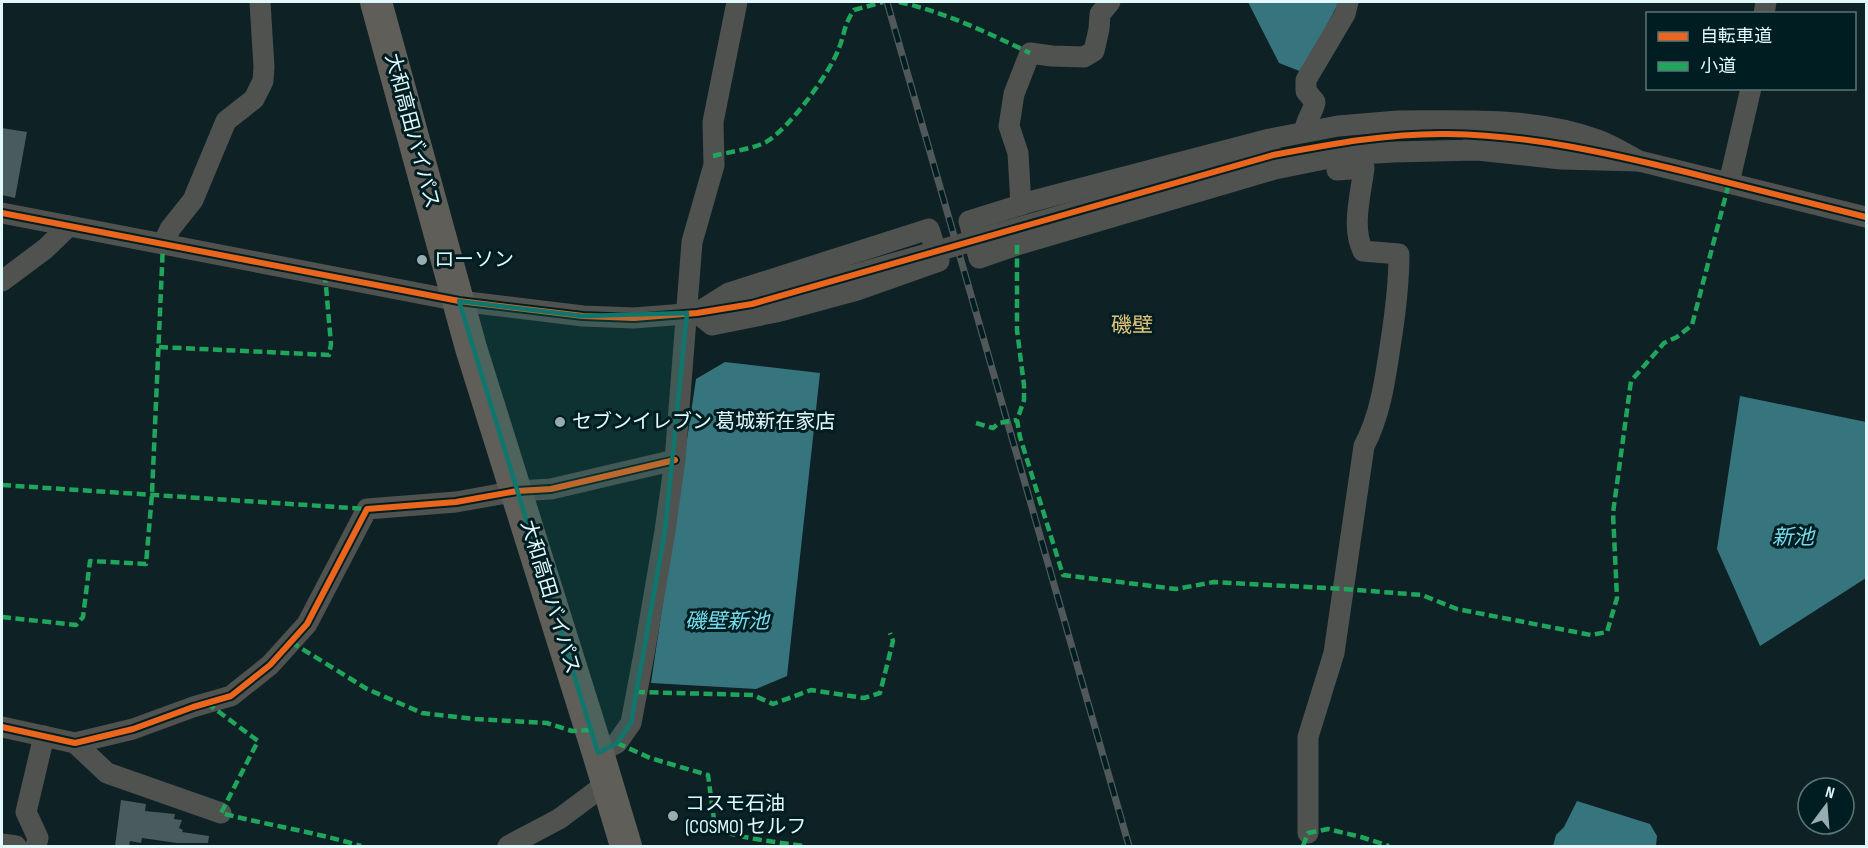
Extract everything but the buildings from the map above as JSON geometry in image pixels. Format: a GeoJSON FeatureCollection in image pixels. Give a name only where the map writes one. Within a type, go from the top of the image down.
{"type":"FeatureCollection","features":[{"type":"Feature","properties":{"kind":"highway","name":"大和高田バイパス"},"geometry":{"type":"LineString","coordinates":[[376,2],[471,348],[626,846]]}},
{"type":"Feature","properties":{"kind":"street"},"geometry":{"type":"LineString","coordinates":[[163,244],[170,229],[193,200],[226,121],[254,99],[263,81],[260,2]]}},
{"type":"Feature","properties":{"kind":"street"},"geometry":{"type":"LineString","coordinates":[[598,753],[617,743],[631,723],[665,531],[675,460],[692,313],[692,242],[714,165],[713,122],[737,2]]}},
{"type":"Feature","properties":{"kind":"street"},"geometry":{"type":"LineString","coordinates":[[1022,205],[1018,153],[1009,126],[1014,94],[1030,53],[1084,57],[1094,51],[1100,14],[1110,2]]}},
{"type":"Feature","properties":{"kind":"street"},"geometry":{"type":"LineString","coordinates":[[1305,132],[1305,123],[1315,102],[1306,91],[1306,80],[1345,14],[1348,2]]}},
{"type":"Feature","properties":{"kind":"street"},"geometry":{"type":"LineString","coordinates":[[1729,183],[1751,90]]}},
{"type":"Feature","properties":{"kind":"street"},"geometry":{"type":"LineString","coordinates":[[1398,121],[1514,123],[1557,129],[1599,140],[1639,161],[1561,159],[1477,150],[1344,155],[1301,163],[1213,186],[979,258],[969,221],[1166,165],[1270,139],[1338,126],[1398,121]]}},
{"type":"Feature","properties":{"kind":"street"},"geometry":{"type":"LineString","coordinates":[[2,213],[459,301],[583,316],[634,318],[692,313],[752,304],[1273,155],[1329,144],[1397,135],[1450,134],[1517,139],[1572,147],[1639,161],[1866,217]]}},
{"type":"Feature","properties":{"kind":"street"},"geometry":{"type":"LineString","coordinates":[[1301,163],[1312,173],[1364,168],[1357,227],[1358,240],[1363,250],[1399,254],[1398,293],[1386,375],[1374,428],[1364,446],[1334,652],[1308,737],[1308,833]]}},
{"type":"Feature","properties":{"kind":"street"},"geometry":{"type":"LineString","coordinates":[[2,281],[45,249],[69,226]]}},
{"type":"Feature","properties":{"kind":"street"},"geometry":{"type":"LineString","coordinates":[[928,229],[939,261],[857,290],[776,312],[712,325],[692,313],[729,293],[928,229]]}},
{"type":"Feature","properties":{"kind":"street"},"geometry":{"type":"LineString","coordinates":[[2,727],[75,743],[133,729],[231,696],[270,665],[307,624],[368,509],[456,502],[517,491],[551,489],[675,460]]}},
{"type":"Feature","properties":{"kind":"street"},"geometry":{"type":"LineString","coordinates":[[36,846],[38,838],[26,812],[44,736]]}},
{"type":"Feature","properties":{"kind":"street"},"geometry":{"type":"LineString","coordinates":[[75,743],[107,773],[220,813]]}},
{"type":"Feature","properties":{"kind":"street"},"geometry":{"type":"LineString","coordinates":[[508,846],[559,819],[606,784]]}},
{"type":"Feature","properties":{"kind":"street"},"geometry":{"type":"LineString","coordinates":[[2,844],[16,846]]}},
{"type":"Feature","properties":{"kind":"highlighted area"},"geometry":{"type":"Polygon","coordinates":[[[459,301],[583,316],[687,313],[665,531],[631,723],[617,743],[598,753],[591,730],[459,301]]]}},
{"type":"Feature","properties":{"kind":"water"},"geometry":{"type":"Polygon","coordinates":[[[1248,2],[1339,2],[1302,72],[1279,63],[1248,2]]]}},
{"type":"Feature","properties":{"kind":"water","name":"磯壁新池"},"geometry":{"type":"Polygon","coordinates":[[[725,362],[820,373],[787,676],[756,689],[651,683],[696,379],[725,362]]]}},
{"type":"Feature","properties":{"kind":"water","name":"新池"},"geometry":{"type":"Polygon","coordinates":[[[1740,396],[1866,422],[1866,578],[1760,646],[1717,549],[1740,396]]]}},
{"type":"Feature","properties":{"kind":"water"},"geometry":{"type":"Polygon","coordinates":[[[1577,801],[1650,824],[1657,836],[1656,846],[1553,846],[1556,835],[1564,827],[1577,801]]]}},
{"type":"Feature","properties":{"kind":"railway"},"geometry":{"type":"LineString","coordinates":[[887,2],[1129,846]]}},
{"type":"Feature","properties":{"kind":"marked path"},"geometry":{"type":"LineString","coordinates":[[713,156],[754,147],[775,135],[808,100],[827,71],[854,10],[883,2]]}},
{"type":"Feature","properties":{"kind":"marked path"},"geometry":{"type":"LineString","coordinates":[[899,2],[950,17],[1030,53]]}},
{"type":"Feature","properties":{"kind":"marked path"},"geometry":{"type":"LineString","coordinates":[[1017,245],[1017,330],[1024,385],[1024,400],[1017,420],[1020,437],[1063,575],[1176,589],[1214,582],[1422,595],[1457,609],[1591,635],[1607,632],[1617,598],[1613,513],[1631,381],[1664,343],[1677,337],[1692,325],[1729,183]]}},
{"type":"Feature","properties":{"kind":"marked path"},"geometry":{"type":"LineString","coordinates":[[2,617],[76,625],[83,617],[90,561],[146,564],[152,494],[163,244]]}},
{"type":"Feature","properties":{"kind":"marked path"},"geometry":{"type":"LineString","coordinates":[[159,347],[329,355],[331,344],[325,275]]}},
{"type":"Feature","properties":{"kind":"marked path"},"geometry":{"type":"LineString","coordinates":[[976,423],[993,428],[999,423],[1017,420]]}},
{"type":"Feature","properties":{"kind":"marked path"},"geometry":{"type":"LineString","coordinates":[[2,485],[367,509]]}},
{"type":"Feature","properties":{"kind":"marked path"},"geometry":{"type":"LineString","coordinates":[[636,692],[753,695],[773,704],[811,690],[864,698],[880,693],[893,641],[890,633]]}},
{"type":"Feature","properties":{"kind":"marked path"},"geometry":{"type":"LineString","coordinates":[[291,642],[367,689],[422,713],[547,723],[572,731],[591,730]]}},
{"type":"Feature","properties":{"kind":"marked path"},"geometry":{"type":"LineString","coordinates":[[207,703],[258,741],[221,813],[361,846]]}},
{"type":"Feature","properties":{"kind":"marked path"},"geometry":{"type":"LineString","coordinates":[[617,743],[650,758],[708,775],[715,827],[745,837],[805,846]]}},
{"type":"Feature","properties":{"kind":"marked path"},"geometry":{"type":"LineString","coordinates":[[1303,846],[1308,833],[1328,829],[1389,846]]}},
{"type":"Feature","properties":{"kind":"cycle path"},"geometry":{"type":"LineString","coordinates":[[2,213],[459,301],[583,316],[634,318],[697,313],[752,304],[1273,155],[1338,143],[1404,135],[1478,135],[1568,146],[1657,165],[1866,217]]}},
{"type":"Feature","properties":{"kind":"cycle path"},"geometry":{"type":"LineString","coordinates":[[2,727],[75,743],[133,729],[231,696],[270,665],[307,624],[367,509],[456,502],[517,491],[551,489],[675,460]]}},
{"type":"Feature","properties":{"kind":"place","name":"ローソン"},"geometry":{"type":"Point","coordinates":[422,260]}},
{"type":"Feature","properties":{"kind":"place","name":"セブンイレブン 葛城新在家店"},"geometry":{"type":"Point","coordinates":[560,422]}},
{"type":"Feature","properties":{"kind":"place","name":"コスモ石油 (COSMO) セルフ"},"geometry":{"type":"Point","coordinates":[673,816]}},
{"type":"Feature","properties":{"kind":"district","name":"磯壁"},"geometry":{"type":"Point","coordinates":[1132,325]}}]}
